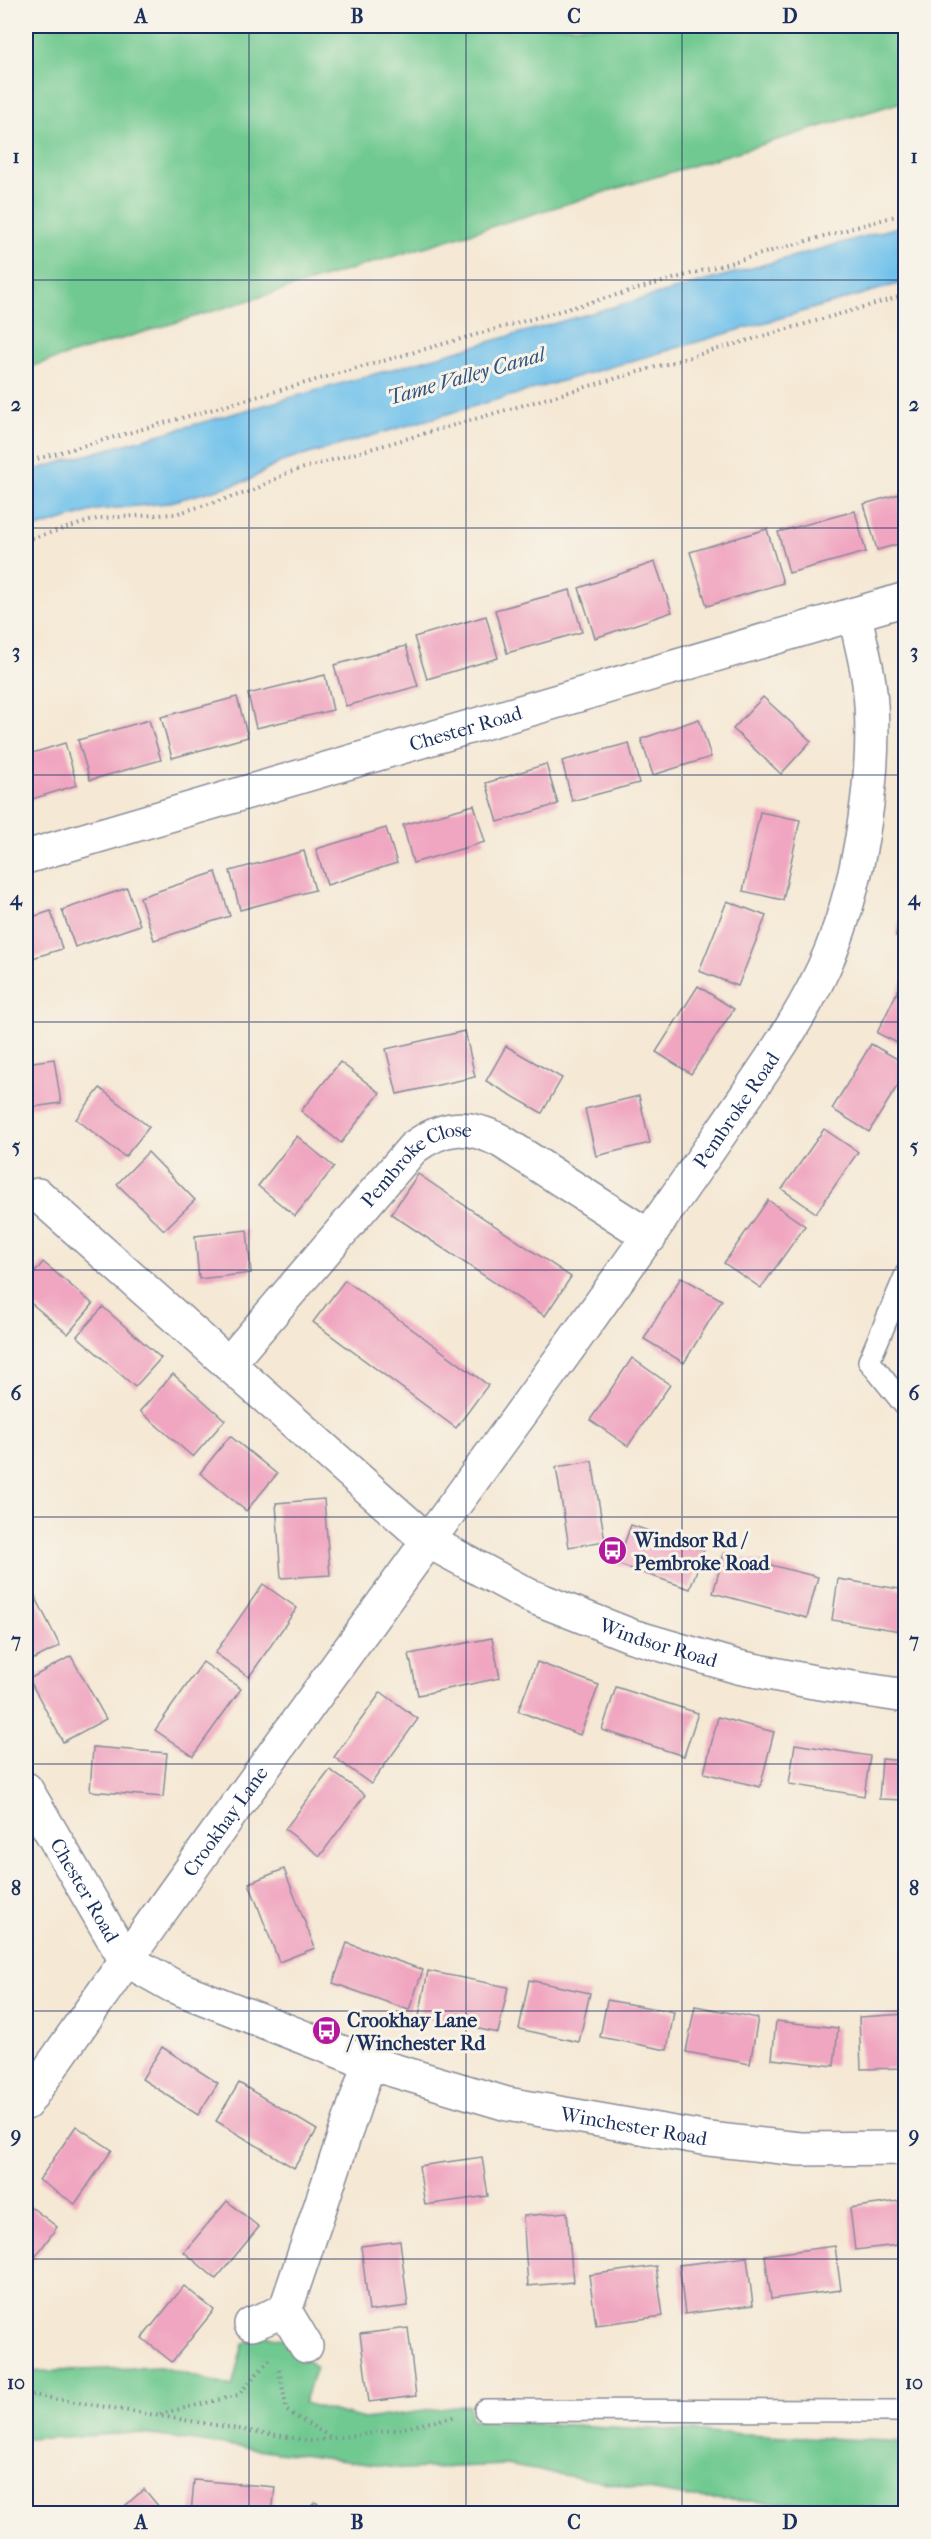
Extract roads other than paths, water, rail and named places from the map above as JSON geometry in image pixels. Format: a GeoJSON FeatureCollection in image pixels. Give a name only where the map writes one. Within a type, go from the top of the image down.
{"type":"FeatureCollection","features":[{"type":"Feature","properties":{"kind":"street","name":"Chester Road"},"geometry":{"type":"LineString","coordinates":[[26,857],[906,599]]}},
{"type":"Feature","properties":{"kind":"street","name":"Pembroke Road"},"geometry":{"type":"LineString","coordinates":[[428,1541],[650,1237],[781,1047],[831,952],[846,907],[857,861],[869,766],[869,684],[855,614]]}},
{"type":"Feature","properties":{"kind":"street","name":"Pembroke Close"},"geometry":{"type":"LineString","coordinates":[[228,1364],[413,1148],[429,1137],[446,1130],[465,1128],[483,1132],[501,1141],[650,1237]]}},
{"type":"Feature","properties":{"kind":"street"},"geometry":{"type":"LineString","coordinates":[[38,1196],[428,1541]]}},
{"type":"Feature","properties":{"kind":"street","name":"Windsor Road"},"geometry":{"type":"LineString","coordinates":[[428,1541],[528,1595],[632,1636],[738,1667],[814,1682],[906,1696]]}},
{"type":"Feature","properties":{"kind":"street","name":"Crookhay Lane"},"geometry":{"type":"LineString","coordinates":[[26,2103],[126,1959],[428,1541]]}},
{"type":"Feature","properties":{"kind":"street","name":"Chester Road"},"geometry":{"type":"LineString","coordinates":[[26,1790],[126,1959]]}},
{"type":"Feature","properties":{"kind":"street","name":"Winchester Road"},"geometry":{"type":"LineString","coordinates":[[126,1959],[173,1986],[369,2063],[507,2104],[614,2125],[709,2139],[800,2149],[906,2148]]}},
{"type":"Feature","properties":{"kind":"street"},"geometry":{"type":"LineString","coordinates":[[306,2346],[285,2311],[369,2063]]}},
{"type":"Feature","properties":{"kind":"street"},"geometry":{"type":"LineString","coordinates":[[251,2324],[285,2311]]}},
{"type":"Feature","properties":{"kind":"lane"},"geometry":{"type":"LineString","coordinates":[[906,1274],[869,1361],[906,1407]]}},
{"type":"Feature","properties":{"kind":"lane"},"geometry":{"type":"LineString","coordinates":[[484,2410],[906,2411]]}},
{"type":"Feature","properties":{"kind":"water","name":"Tame Valley Canal"},"geometry":{"type":"Polygon","coordinates":[[[905,225],[905,282],[281,462],[247,481],[167,503],[96,510],[26,531],[26,472],[905,225]]]}},
{"type":"Feature","properties":{"kind":"place","name":"Windsor Rd / Pembroke Road"},"geometry":{"type":"Point","coordinates":[613,1551]}},
{"type":"Feature","properties":{"kind":"place","name":"Crookhay Lane / Winchester Rd"},"geometry":{"type":"Point","coordinates":[326,2031]}}]}
